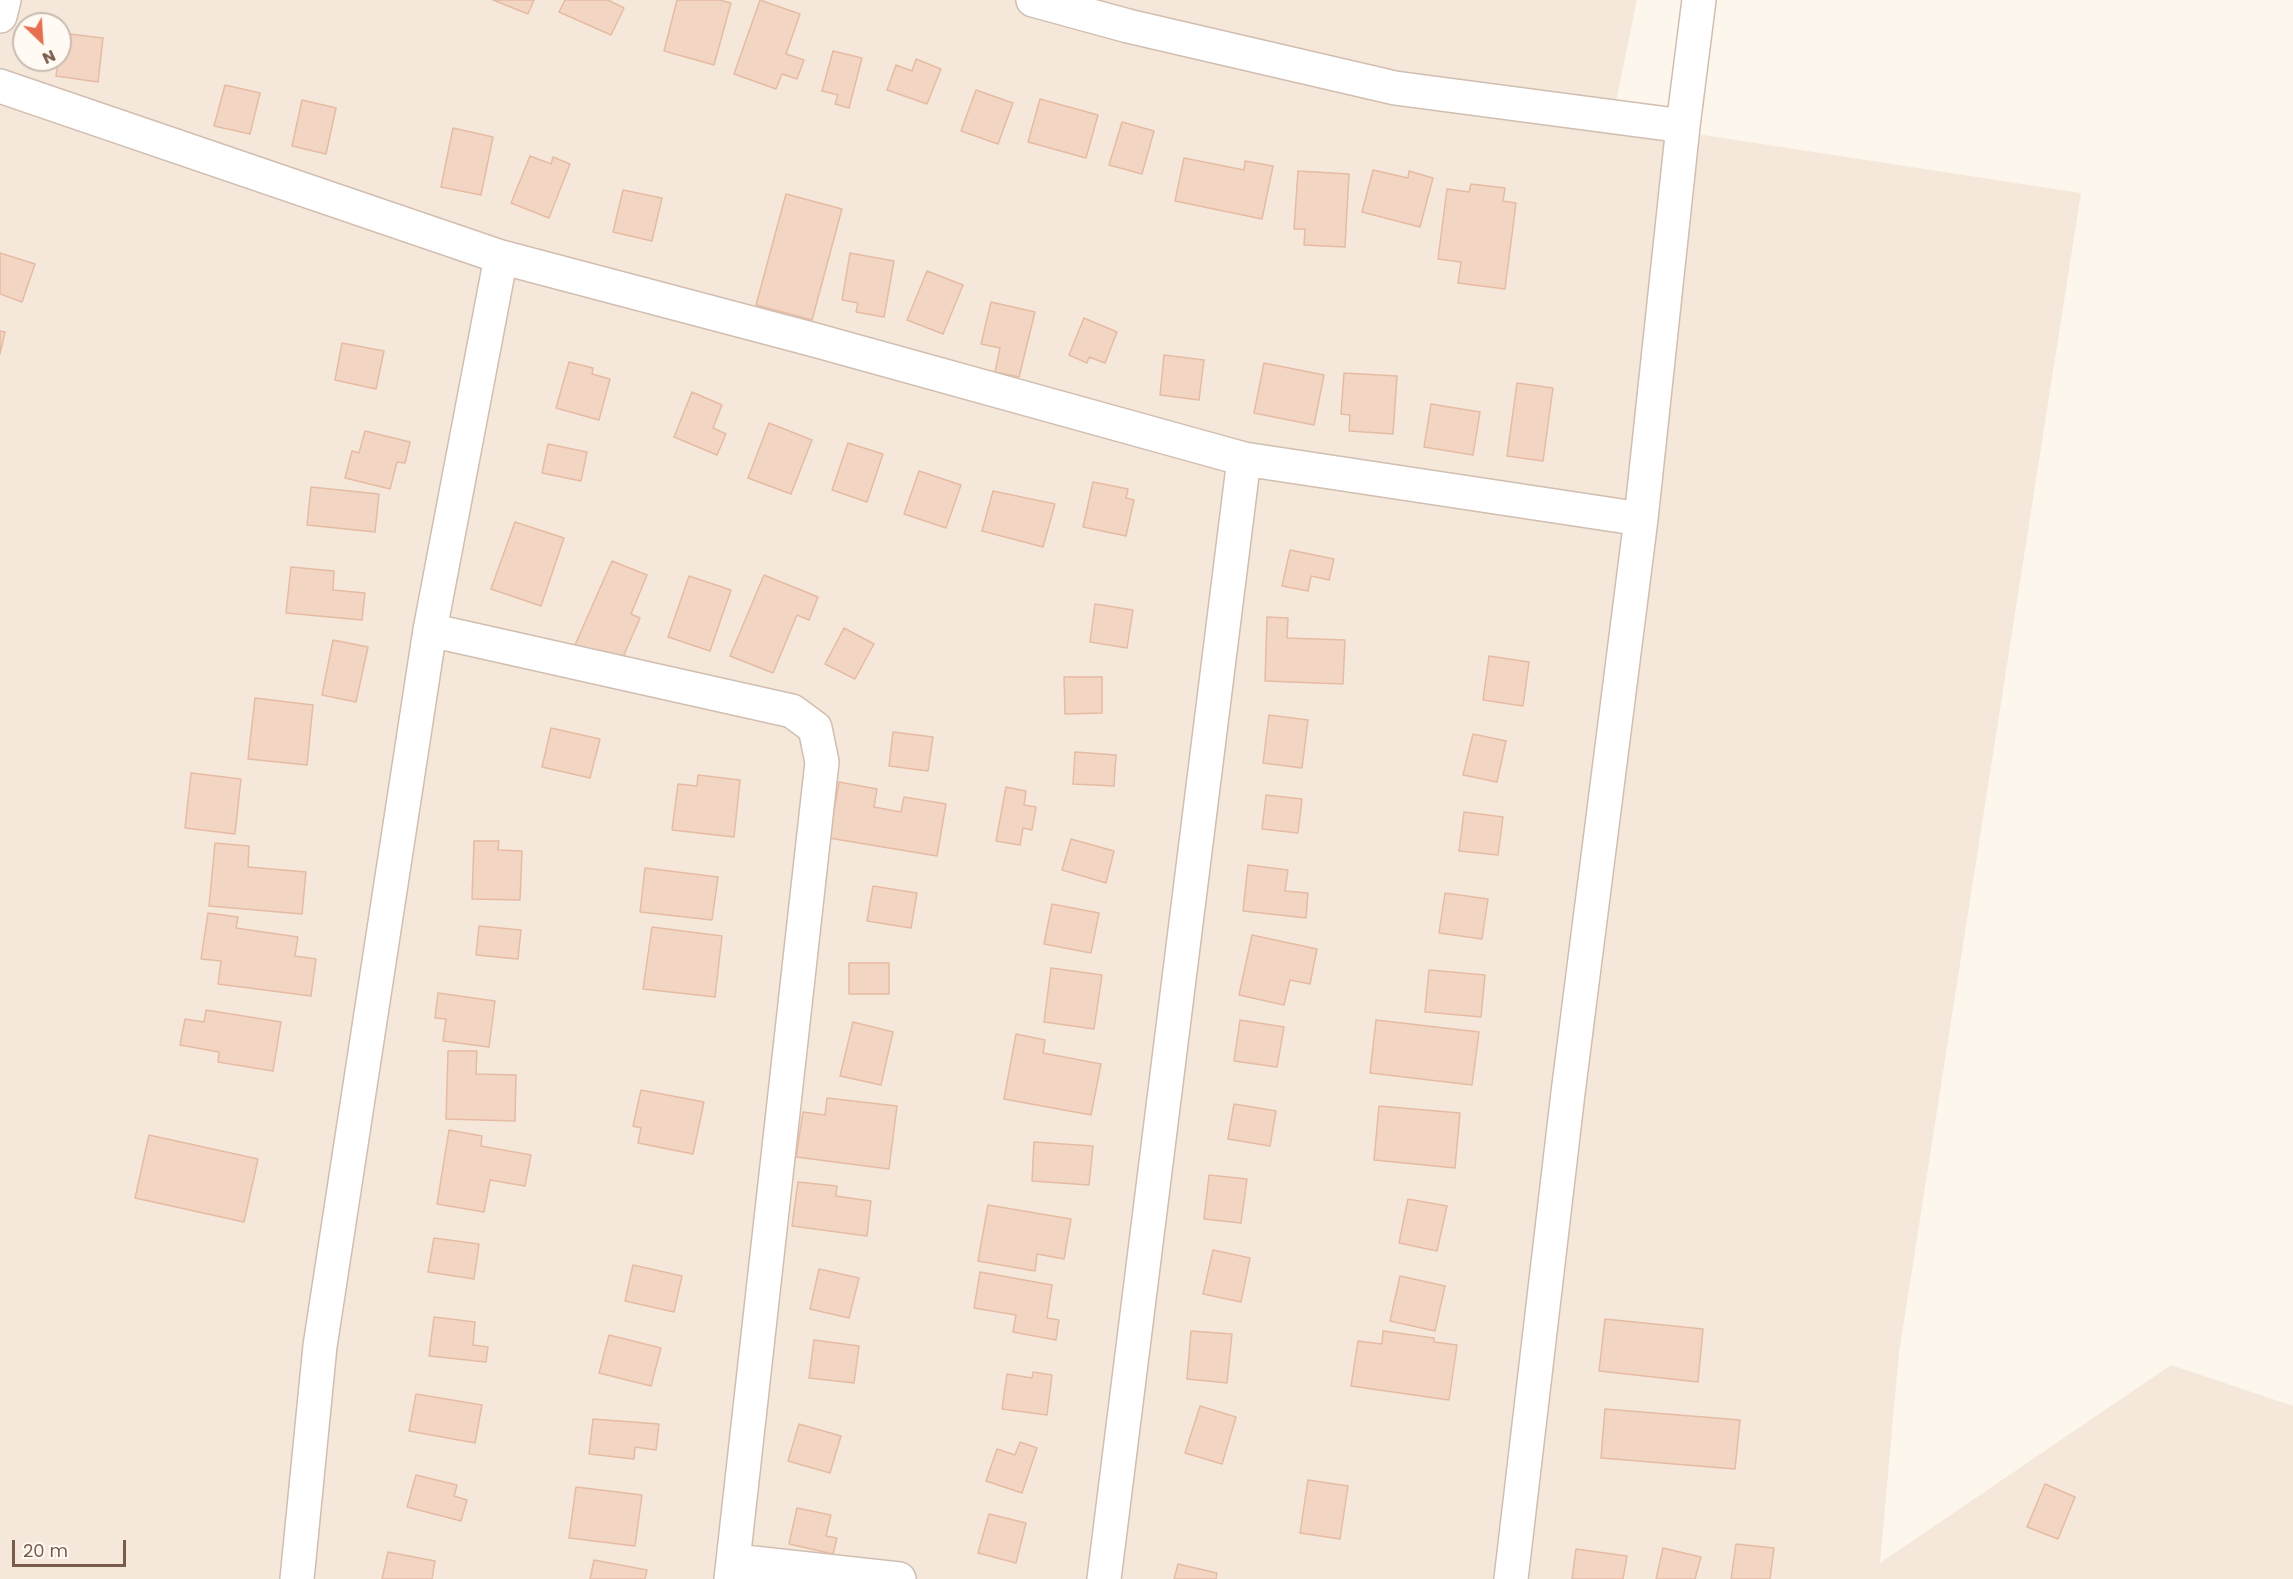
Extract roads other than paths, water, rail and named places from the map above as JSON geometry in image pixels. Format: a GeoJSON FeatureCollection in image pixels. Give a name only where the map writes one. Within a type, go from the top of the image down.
{"type":"FeatureCollection","features":[{"type":"Feature","properties":{"kind":"street"},"geometry":{"type":"LineString","coordinates":[[0,16],[4,0]]}},
{"type":"Feature","properties":{"kind":"street"},"geometry":{"type":"LineString","coordinates":[[1033,0],[1128,26],[1395,88],[1683,126]]}},
{"type":"Feature","properties":{"kind":"street"},"geometry":{"type":"LineString","coordinates":[[1511,1579],[1570,1082],[1641,519],[1683,126],[1699,0]]}},
{"type":"Feature","properties":{"kind":"street"},"geometry":{"type":"LineString","coordinates":[[0,86],[501,257],[811,339],[1244,459],[1641,519]]}},
{"type":"Feature","properties":{"kind":"street"},"geometry":{"type":"LineString","coordinates":[[297,1579],[320,1346],[430,630],[501,257]]}},
{"type":"Feature","properties":{"kind":"street"},"geometry":{"type":"LineString","coordinates":[[1104,1579],[1244,459]]}},
{"type":"Feature","properties":{"kind":"street"},"geometry":{"type":"LineString","coordinates":[[430,630],[792,711],[815,728],[822,762],[733,1570],[899,1579]]}}]}
